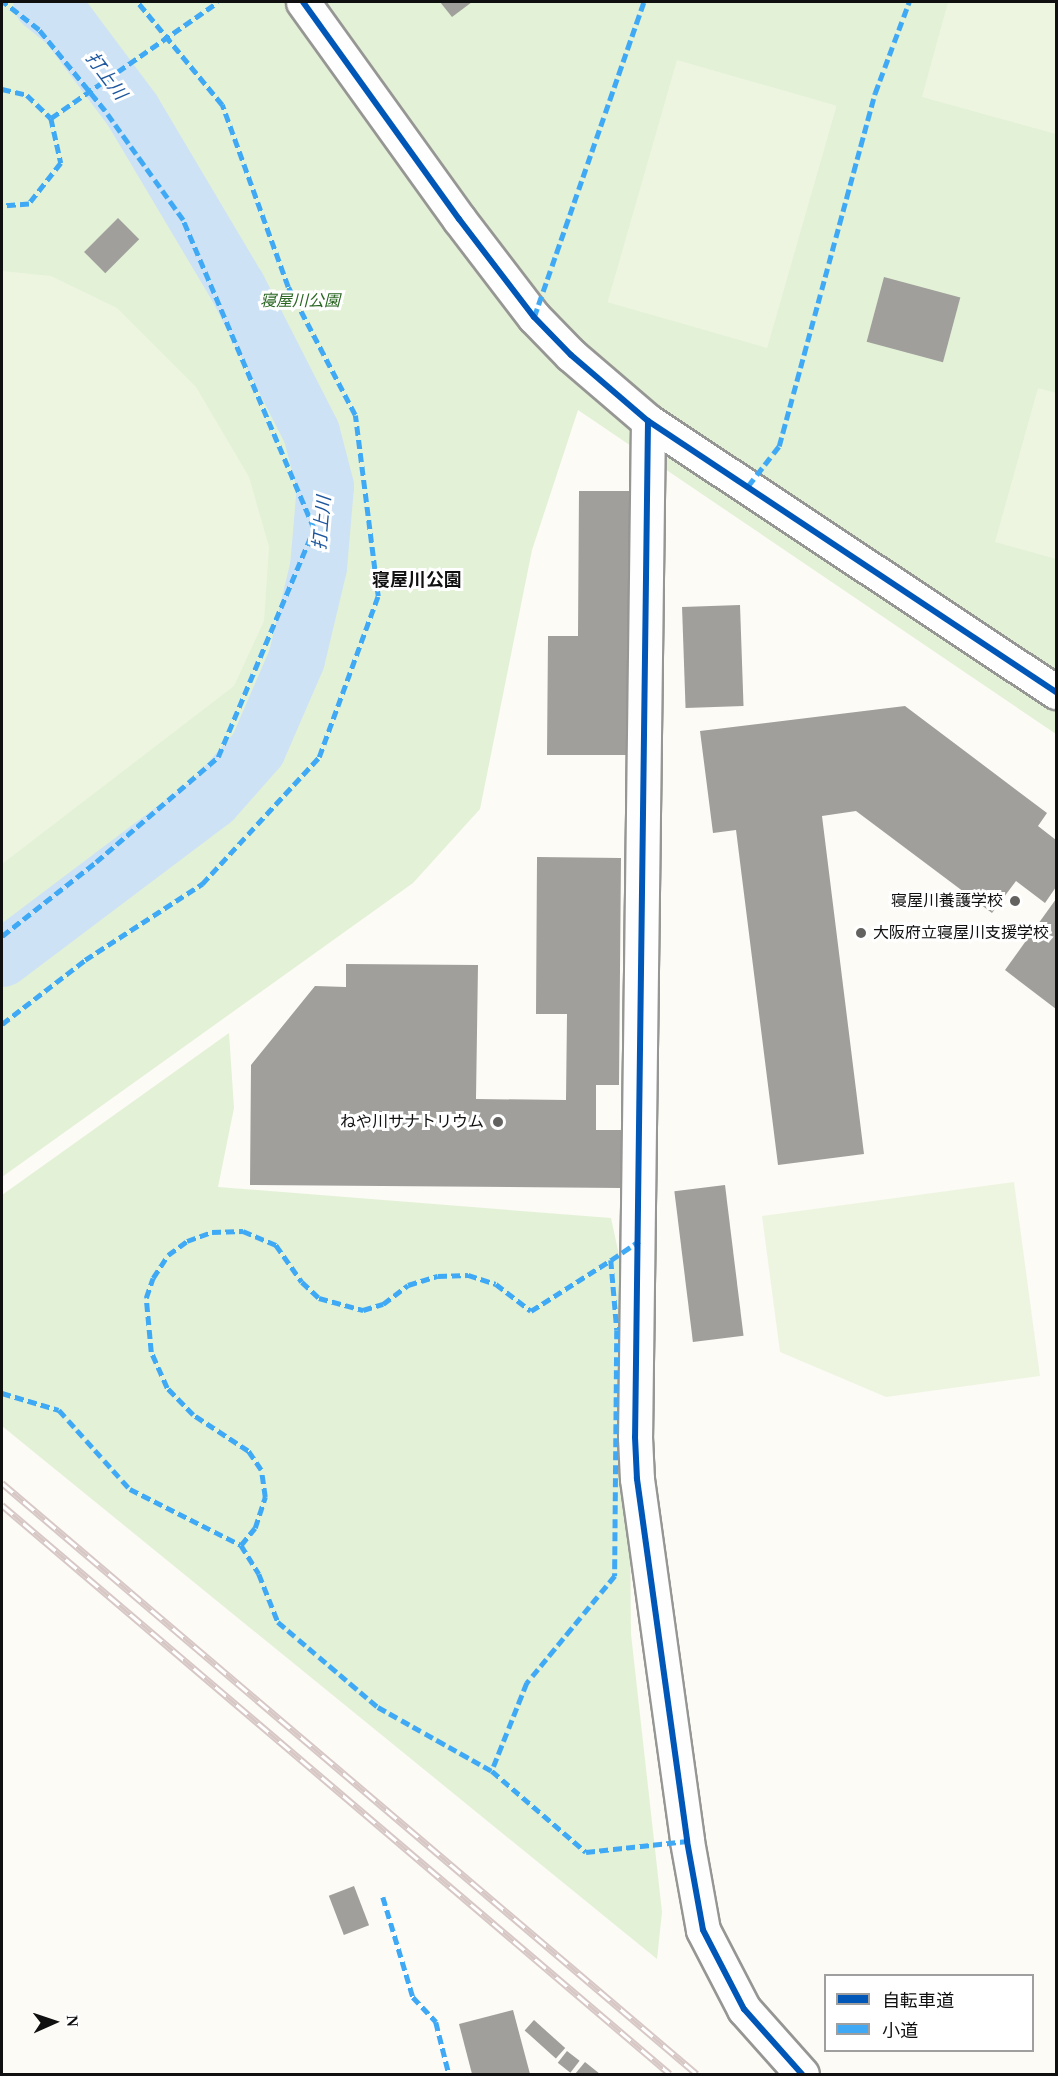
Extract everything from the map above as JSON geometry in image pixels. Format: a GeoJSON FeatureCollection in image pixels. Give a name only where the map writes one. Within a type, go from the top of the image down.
{"type":"FeatureCollection","features":[{"type":"Feature","properties":{"kind":"street"},"geometry":{"type":"LineString","coordinates":[[303,2],[534,317],[648,421],[1056,692]]}},
{"type":"Feature","properties":{"kind":"street"},"geometry":{"type":"LineString","coordinates":[[648,421],[635,1437],[637,1479],[687,1841],[703,1930],[744,2009],[802,2074]]}},
{"type":"Feature","properties":{"kind":"green space","name":"寝屋川公園"},"geometry":{"type":"Polygon","coordinates":[[[2,2],[1056,2],[1056,734],[578,410],[532,550],[480,809],[413,883],[2,1177],[2,2]]]}},
{"type":"Feature","properties":{"kind":"green space"},"geometry":{"type":"Polygon","coordinates":[[[948,2],[1056,2],[1056,134],[922,97],[948,2]]]}},
{"type":"Feature","properties":{"kind":"green space"},"geometry":{"type":"Polygon","coordinates":[[[677,60],[837,106],[767,348],[608,302],[677,60]]]}},
{"type":"Feature","properties":{"kind":"green space"},"geometry":{"type":"Polygon","coordinates":[[[2,271],[51,276],[117,308],[196,387],[249,477],[269,547],[264,621],[234,686],[2,864],[2,271]]]}},
{"type":"Feature","properties":{"kind":"green space"},"geometry":{"type":"Polygon","coordinates":[[[1038,388],[1056,393],[1056,559],[995,542],[1038,388]]]}},
{"type":"Feature","properties":{"kind":"green space"},"geometry":{"type":"Polygon","coordinates":[[[229,1033],[234,1108],[218,1187],[611,1218],[628,1297],[631,1634],[662,1912],[657,1959],[2,1426],[2,1195],[229,1033]]]}},
{"type":"Feature","properties":{"kind":"green space"},"geometry":{"type":"Polygon","coordinates":[[[1014,1182],[1040,1376],[886,1397],[780,1352],[762,1216],[1014,1182]]]}},
{"type":"Feature","properties":{"kind":"building"},"geometry":{"type":"Polygon","coordinates":[[[440,2],[472,2],[452,17],[440,2]]]}},
{"type":"Feature","properties":{"kind":"building"},"geometry":{"type":"Polygon","coordinates":[[[118,218],[139,239],[105,273],[84,252],[118,218]]]}},
{"type":"Feature","properties":{"kind":"building"},"geometry":{"type":"Polygon","coordinates":[[[884,277],[960,297],[943,362],[867,342],[884,277]]]}},
{"type":"Feature","properties":{"kind":"building"},"geometry":{"type":"Polygon","coordinates":[[[579,491],[631,491],[630,755],[547,755],[548,636],[578,636],[579,491]]]}},
{"type":"Feature","properties":{"kind":"building"},"geometry":{"type":"Polygon","coordinates":[[[740,605],[744,706],[686,708],[682,607],[740,605]]]}},
{"type":"Feature","properties":{"kind":"building"},"geometry":{"type":"Polygon","coordinates":[[[905,706],[1047,813],[1038,826],[1056,840],[1056,887],[1045,903],[1016,881],[992,913],[856,811],[822,816],[864,1154],[778,1165],[736,830],[713,833],[700,731],[905,706]]]}},
{"type":"Feature","properties":{"kind":"building"},"geometry":{"type":"Polygon","coordinates":[[[537,857],[621,858],[619,1085],[596,1085],[596,1130],[621,1130],[621,1188],[250,1185],[251,1065],[315,986],[346,987],[346,964],[478,965],[476,1099],[566,1100],[567,1014],[536,1014],[537,857]]]}},
{"type":"Feature","properties":{"kind":"building"},"geometry":{"type":"Polygon","coordinates":[[[1056,899],[1056,1009],[1005,970],[1056,899]]]}},
{"type":"Feature","properties":{"kind":"building"},"geometry":{"type":"Polygon","coordinates":[[[725,1185],[744,1336],[693,1342],[674,1191],[725,1185]]]}},
{"type":"Feature","properties":{"kind":"building"},"geometry":{"type":"Polygon","coordinates":[[[354,1886],[369,1925],[344,1935],[329,1896],[354,1886]]]}},
{"type":"Feature","properties":{"kind":"building"},"geometry":{"type":"Polygon","coordinates":[[[513,2010],[530,2074],[472,2074],[459,2024],[513,2010]]]}},
{"type":"Feature","properties":{"kind":"building"},"geometry":{"type":"Polygon","coordinates":[[[534,2020],[565,2048],[556,2059],[525,2030],[534,2020]]]}},
{"type":"Feature","properties":{"kind":"building"},"geometry":{"type":"Polygon","coordinates":[[[567,2051],[580,2061],[570,2073],[558,2063],[567,2051]]]}},
{"type":"Feature","properties":{"kind":"building"},"geometry":{"type":"Polygon","coordinates":[[[585,2062],[600,2074],[575,2074],[585,2062]]]}},
{"type":"Feature","properties":{"kind":"waterway","name":"打上川"},"geometry":{"type":"LineString","coordinates":[[2,958],[212,800],[257,749],[296,659],[318,567],[325,486],[311,432],[237,287],[132,110],[67,23],[41,2]]}},
{"type":"Feature","properties":{"kind":"railway"},"geometry":{"type":"LineString","coordinates":[[2,1483],[697,2074]]}},
{"type":"Feature","properties":{"kind":"railway"},"geometry":{"type":"LineString","coordinates":[[2,1505],[670,2074]]}},
{"type":"Feature","properties":{"kind":"marked path"},"geometry":{"type":"LineString","coordinates":[[2,936],[96,862],[218,757],[314,529],[183,220],[105,111],[39,30],[3,2]]}},
{"type":"Feature","properties":{"kind":"marked path"},"geometry":{"type":"LineString","coordinates":[[2,1024],[85,960],[202,884],[319,757],[378,596],[355,415],[288,287],[222,105],[137,2]]}},
{"type":"Feature","properties":{"kind":"marked path"},"geometry":{"type":"LineString","coordinates":[[51,118],[218,2]]}},
{"type":"Feature","properties":{"kind":"marked path"},"geometry":{"type":"LineString","coordinates":[[534,317],[644,2]]}},
{"type":"Feature","properties":{"kind":"marked path"},"geometry":{"type":"LineString","coordinates":[[748,486],[779,446],[875,93],[909,2]]}},
{"type":"Feature","properties":{"kind":"marked path"},"geometry":{"type":"LineString","coordinates":[[2,89],[27,95],[51,118],[61,163],[29,204],[2,206]]}},
{"type":"Feature","properties":{"kind":"marked path"},"geometry":{"type":"LineString","coordinates":[[241,1545],[255,1528],[265,1497],[261,1470],[248,1451],[193,1415],[167,1388],[151,1352],[146,1298],[153,1278],[168,1255],[187,1241],[212,1232],[243,1231],[276,1245],[302,1282],[319,1298],[363,1310],[383,1304],[408,1285],[438,1276],[468,1275],[496,1284],[531,1311],[611,1260],[617,1330],[615,1576],[527,1683],[492,1771]]}},
{"type":"Feature","properties":{"kind":"marked path"},"geometry":{"type":"LineString","coordinates":[[611,1260],[639,1241]]}},
{"type":"Feature","properties":{"kind":"marked path"},"geometry":{"type":"LineString","coordinates":[[2,1393],[59,1410],[130,1489],[241,1545],[259,1574],[278,1622],[378,1707],[492,1771],[586,1852],[687,1841]]}},
{"type":"Feature","properties":{"kind":"marked path"},"geometry":{"type":"LineString","coordinates":[[383,1897],[413,1997],[436,2022],[449,2074]]}},
{"type":"Feature","properties":{"kind":"cycle path"},"geometry":{"type":"LineString","coordinates":[[303,2],[459,219],[534,317],[571,355],[648,421],[1056,692]]}},
{"type":"Feature","properties":{"kind":"cycle path"},"geometry":{"type":"LineString","coordinates":[[648,421],[635,1437],[637,1479],[687,1841],[703,1930],[744,2009],[802,2074]]}},
{"type":"Feature","properties":{"kind":"place","name":"寝屋川養護学校"},"geometry":{"type":"Point","coordinates":[1015,901]}},
{"type":"Feature","properties":{"kind":"place","name":"大阪府立寝屋川支援学校"},"geometry":{"type":"Point","coordinates":[861,933]}},
{"type":"Feature","properties":{"kind":"place","name":"ねや川サナトリウム"},"geometry":{"type":"Point","coordinates":[498,1122]}},
{"type":"Feature","properties":{"kind":"district","name":"寝屋川公園"},"geometry":{"type":"Point","coordinates":[417,580]}}]}
